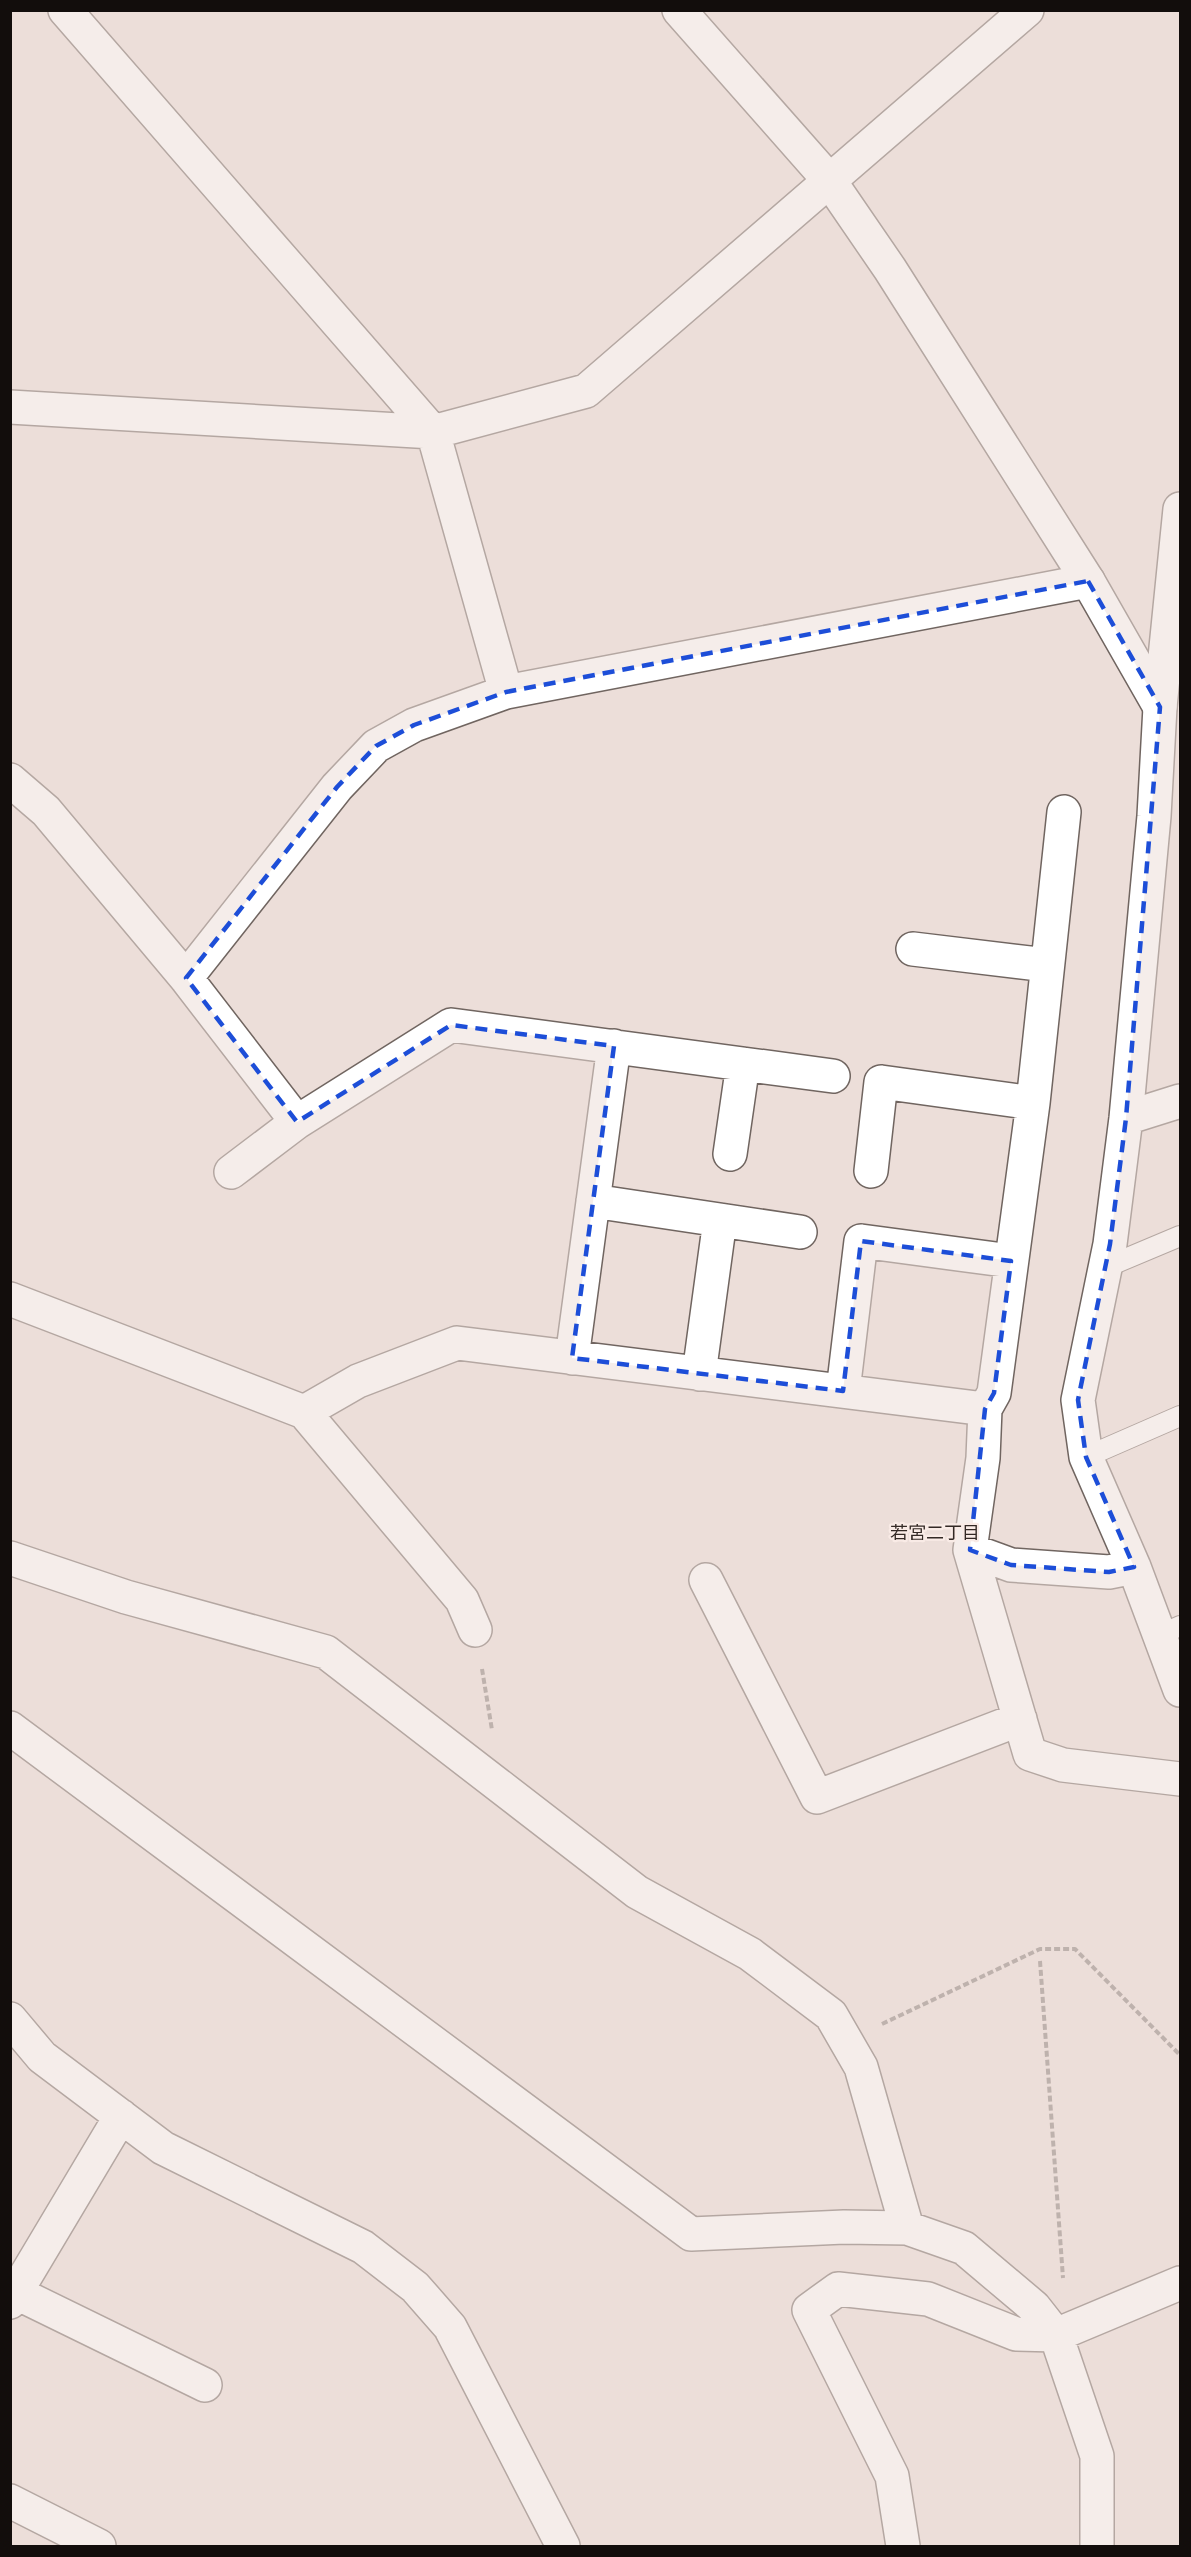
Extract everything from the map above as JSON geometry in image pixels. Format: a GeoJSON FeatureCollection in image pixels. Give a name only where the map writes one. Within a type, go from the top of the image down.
{"type":"FeatureCollection","features":[{"type":"Feature","properties":{"kind":"street"},"geometry":{"type":"LineString","coordinates":[[64,10],[433,432],[506,692]]}},
{"type":"Feature","properties":{"kind":"street"},"geometry":{"type":"LineString","coordinates":[[679,10],[829,180],[890,268],[1088,581],[1160,706]]}},
{"type":"Feature","properties":{"kind":"street"},"geometry":{"type":"LineString","coordinates":[[10,407],[433,432],[586,391],[1027,10]]}},
{"type":"Feature","properties":{"kind":"street"},"geometry":{"type":"LineString","coordinates":[[1180,509],[1160,706],[1167,818],[1104,1268],[1078,1400],[1086,1457],[1134,1567],[1170,1631],[1180,1690]]}},
{"type":"Feature","properties":{"kind":"street"},"geometry":{"type":"LineString","coordinates":[[186,978],[337,787],[376,746],[414,725],[506,692],[1088,581]]}},
{"type":"Feature","properties":{"kind":"street"},"geometry":{"type":"LineString","coordinates":[[10,780],[46,811],[186,978],[297,1122]]}},
{"type":"Feature","properties":{"kind":"street"},"geometry":{"type":"LineString","coordinates":[[1064,812],[1033,1103],[994,1393],[985,1409],[983,1458],[970,1550],[1030,1754],[1063,1765],[1180,1779]]}},
{"type":"Feature","properties":{"kind":"street"},"geometry":{"type":"LineString","coordinates":[[914,949],[1047,965]]}},
{"type":"Feature","properties":{"kind":"street"},"geometry":{"type":"LineString","coordinates":[[231,1172],[297,1122],[451,1025],[833,1076]]}},
{"type":"Feature","properties":{"kind":"street"},"geometry":{"type":"LineString","coordinates":[[572,1358],[614,1046]]}},
{"type":"Feature","properties":{"kind":"street"},"geometry":{"type":"LineString","coordinates":[[730,1154],[743,1064]]}},
{"type":"Feature","properties":{"kind":"street"},"geometry":{"type":"LineString","coordinates":[[872,1171],[882,1082],[1033,1103]]}},
{"type":"Feature","properties":{"kind":"street"},"geometry":{"type":"LineString","coordinates":[[1126,1118],[1180,1101]]}},
{"type":"Feature","properties":{"kind":"street"},"geometry":{"type":"LineString","coordinates":[[593,1201],[800,1232]]}},
{"type":"Feature","properties":{"kind":"street"},"geometry":{"type":"LineString","coordinates":[[699,1374],[720,1220]]}},
{"type":"Feature","properties":{"kind":"street"},"geometry":{"type":"LineString","coordinates":[[843,1391],[861,1241],[1011,1261]]}},
{"type":"Feature","properties":{"kind":"street"},"geometry":{"type":"LineString","coordinates":[[10,1299],[304,1412],[462,1600],[475,1630]]}},
{"type":"Feature","properties":{"kind":"street"},"geometry":{"type":"LineString","coordinates":[[304,1412],[358,1381],[457,1343],[985,1409]]}},
{"type":"Feature","properties":{"kind":"street"},"geometry":{"type":"LineString","coordinates":[[970,1550],[1011,1565],[1109,1572],[1134,1567]]}},
{"type":"Feature","properties":{"kind":"street"},"geometry":{"type":"LineString","coordinates":[[10,1558],[126,1597],[326,1652],[637,1893],[750,1954],[831,2015],[861,2067],[907,2228]]}},
{"type":"Feature","properties":{"kind":"street"},"geometry":{"type":"LineString","coordinates":[[706,1580],[818,1797],[1020,1719]]}},
{"type":"Feature","properties":{"kind":"street"},"geometry":{"type":"LineString","coordinates":[[10,1728],[691,2234],[844,2227],[907,2228],[964,2248],[1034,2307],[1056,2335],[1097,2456],[1097,2547]]}},
{"type":"Feature","properties":{"kind":"street"},"geometry":{"type":"LineString","coordinates":[[10,2019],[42,2057],[163,2148],[363,2247],[415,2287],[450,2327],[563,2547]]}},
{"type":"Feature","properties":{"kind":"street"},"geometry":{"type":"LineString","coordinates":[[121,2116],[12,2293],[205,2385]]}},
{"type":"Feature","properties":{"kind":"street"},"geometry":{"type":"LineString","coordinates":[[903,2547],[891,2476],[809,2310],[838,2289],[928,2299],[1016,2334],[1056,2335],[1180,2283]]}},
{"type":"Feature","properties":{"kind":"street"},"geometry":{"type":"LineString","coordinates":[[10,2501],[99,2547]]}},
{"type":"Feature","properties":{"kind":"lane"},"geometry":{"type":"LineString","coordinates":[[1104,1268],[1180,1236]]}},
{"type":"Feature","properties":{"kind":"lane"},"geometry":{"type":"LineString","coordinates":[[1086,1457],[1180,1416]]}},
{"type":"Feature","properties":{"kind":"path"},"geometry":{"type":"LineString","coordinates":[[475,1630],[498,1759],[492,1780]]}},
{"type":"Feature","properties":{"kind":"path"},"geometry":{"type":"LineString","coordinates":[[846,2041],[1040,1950],[1075,1950],[1180,2055]]}},
{"type":"Feature","properties":{"kind":"path"},"geometry":{"type":"LineString","coordinates":[[1040,1961],[1064,2295],[1056,2335]]}},
{"type":"Feature","properties":{"kind":"highlighted area"},"geometry":{"type":"Polygon","coordinates":[[[1088,581],[1160,707],[1126,1118],[1110,1244],[1078,1400],[1086,1457],[1134,1567],[1109,1572],[1011,1565],[970,1550],[985,1409],[994,1393],[1011,1261],[861,1241],[843,1391],[572,1358],[614,1046],[451,1025],[297,1122],[186,978],[337,787],[376,746],[414,725],[506,692],[1088,581]]]}},
{"type":"Feature","properties":{"kind":"district","name":"若宮二丁目"},"geometry":{"type":"Point","coordinates":[935,1533]}}]}
